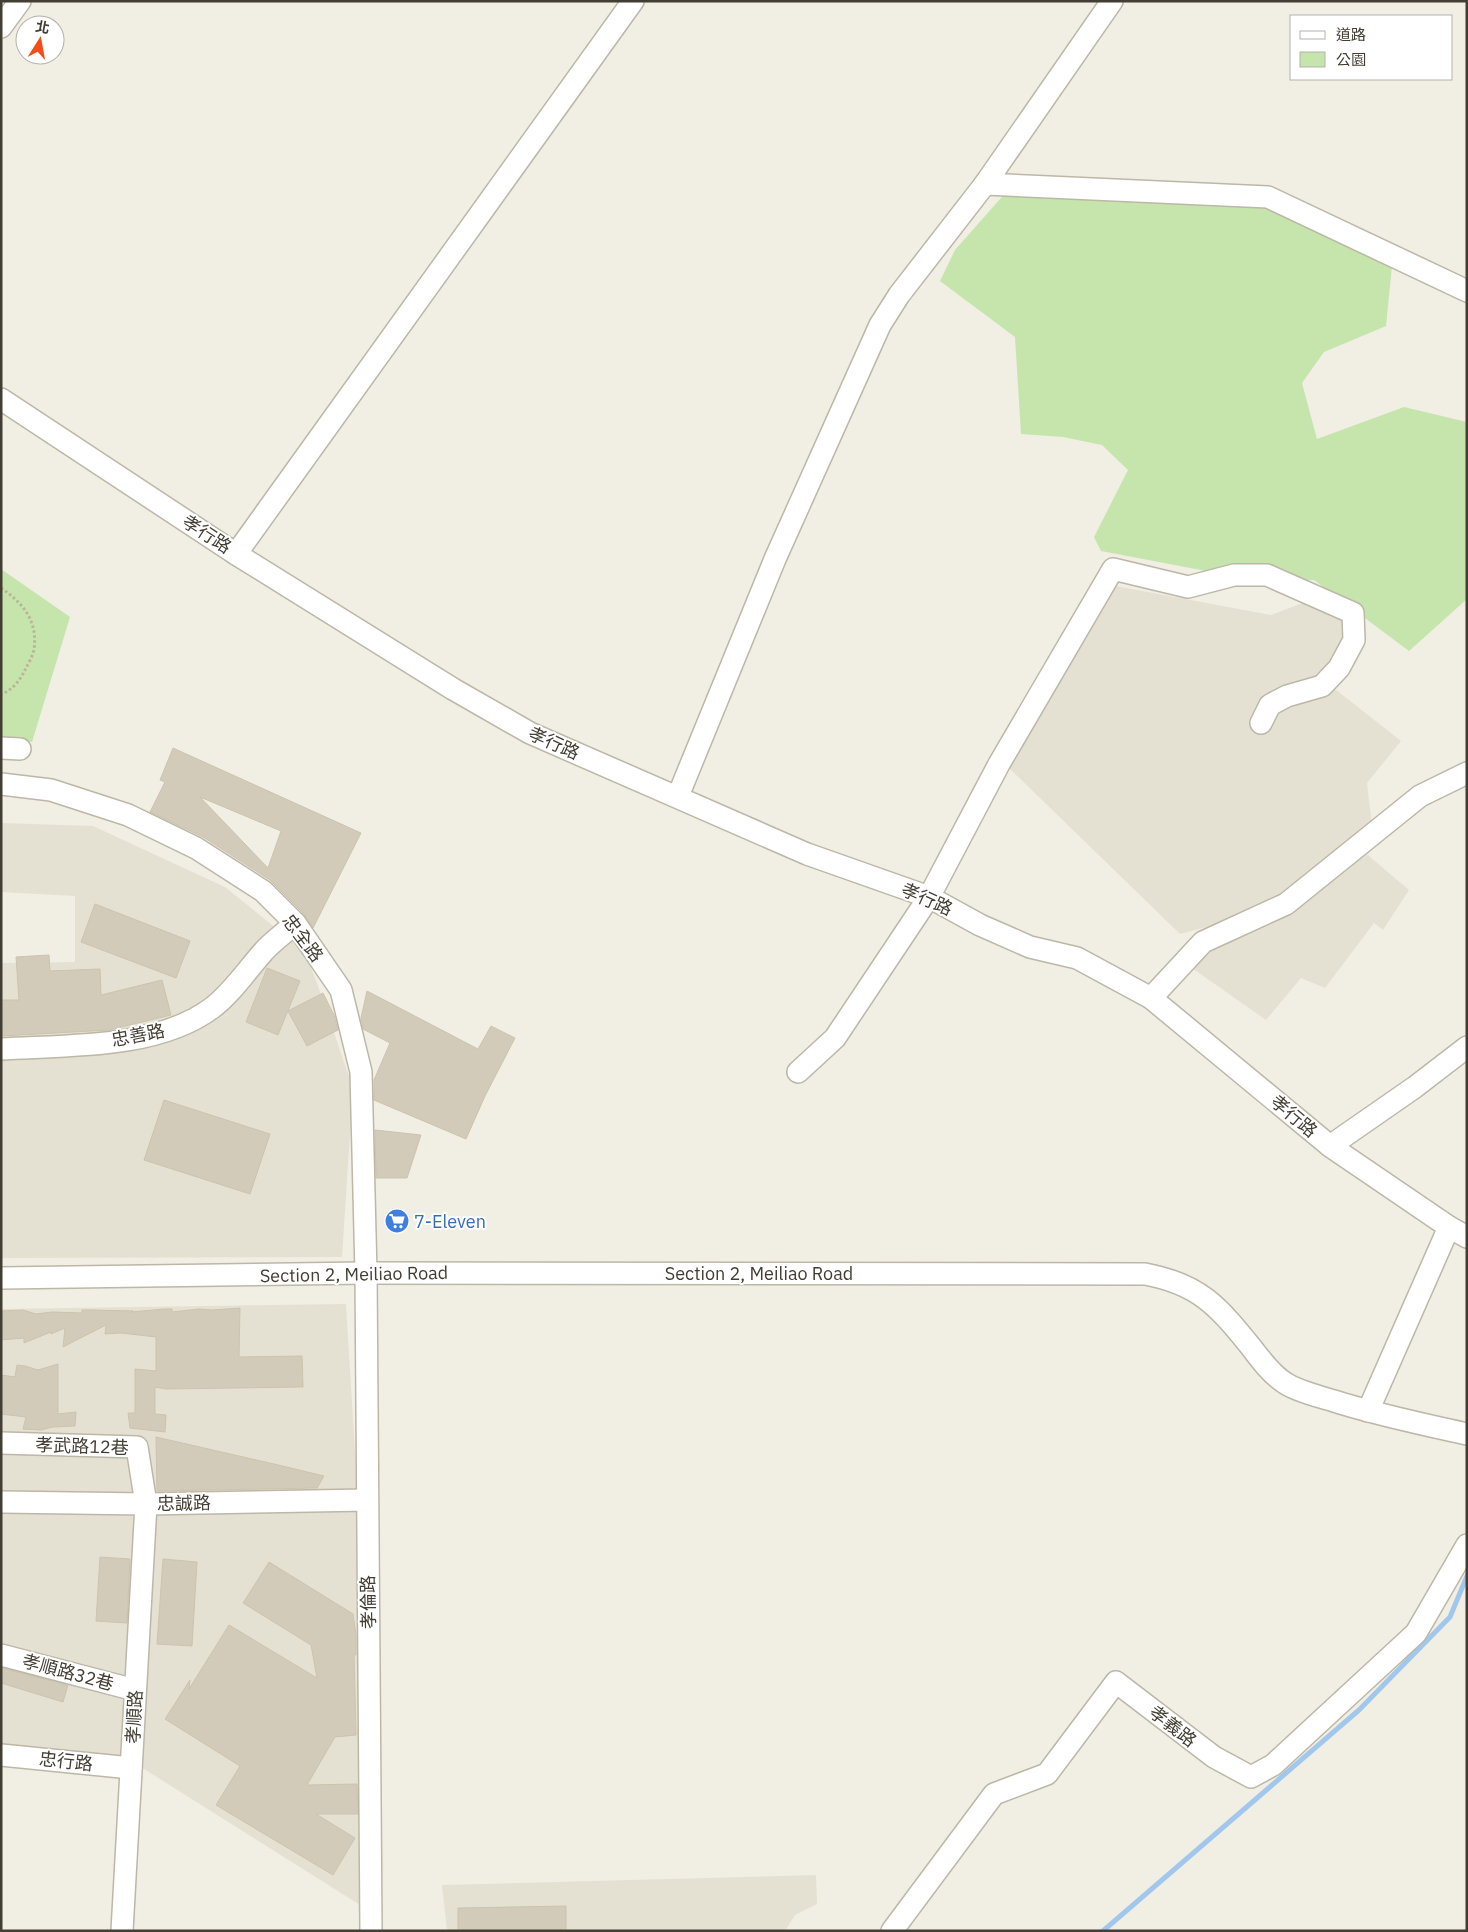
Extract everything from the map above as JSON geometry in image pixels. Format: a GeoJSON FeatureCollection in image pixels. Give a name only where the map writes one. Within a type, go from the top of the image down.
{"type":"FeatureCollection","features":[{"type":"Feature","properties":{"kind":"street"},"geometry":{"type":"LineString","coordinates":[[1,27],[20,1]]}},
{"type":"Feature","properties":{"kind":"street"},"geometry":{"type":"LineString","coordinates":[[236,554],[633,1]]}},
{"type":"Feature","properties":{"kind":"street"},"geometry":{"type":"LineString","coordinates":[[678,796],[775,559],[880,325],[899,295],[985,184],[1112,1]]}},
{"type":"Feature","properties":{"kind":"street"},"geometry":{"type":"LineString","coordinates":[[985,184],[1268,197],[1467,291]]}},
{"type":"Feature","properties":{"kind":"street","name":"孝行路"},"geometry":{"type":"LineString","coordinates":[[1,399],[236,554],[453,689],[530,733],[678,796],[807,854],[929,897],[980,925],[1030,947],[1077,958],[1151,998],[1330,1146],[1415,1087],[1467,1047]]}},
{"type":"Feature","properties":{"kind":"street"},"geometry":{"type":"LineString","coordinates":[[798,1072],[836,1038],[929,897],[999,764],[1113,569],[1188,587],[1234,575],[1268,575],[1353,614],[1354,640],[1339,668],[1322,686],[1287,696],[1270,705],[1261,723]]}},
{"type":"Feature","properties":{"kind":"street"},"geometry":{"type":"LineString","coordinates":[[1151,998],[1203,942],[1286,904],[1420,796],[1467,773]]}},
{"type":"Feature","properties":{"kind":"street","name":"忠全路"},"geometry":{"type":"LineString","coordinates":[[1,784],[50,790],[128,815],[196,848],[263,891],[295,923],[340,990],[361,1072],[366,1272]]}},
{"type":"Feature","properties":{"kind":"street","name":"忠善路"},"geometry":{"type":"LineString","coordinates":[[1,1049],[126,1041],[170,1030],[212,1008],[265,950],[295,923]]}},
{"type":"Feature","properties":{"kind":"street"},"geometry":{"type":"LineString","coordinates":[[1330,1146],[1458,1232],[1368,1412]]}},
{"type":"Feature","properties":{"kind":"street","name":"Section 2, Meiliao Road"},"geometry":{"type":"LineString","coordinates":[[1,1278],[366,1272],[1146,1274],[1177,1282],[1206,1298],[1224,1313],[1262,1361],[1284,1383],[1368,1412],[1467,1434]]}},
{"type":"Feature","properties":{"kind":"street","name":"孝倫路"},"geometry":{"type":"LineString","coordinates":[[366,1272],[371,1931]]}},
{"type":"Feature","properties":{"kind":"street","name":"孝武路12巷"},"geometry":{"type":"LineString","coordinates":[[1,1443],[137,1447],[146,1504]]}},
{"type":"Feature","properties":{"kind":"street","name":"忠誠路"},"geometry":{"type":"LineString","coordinates":[[1,1502],[146,1504],[367,1500]]}},
{"type":"Feature","properties":{"kind":"street","name":"孝順路"},"geometry":{"type":"LineString","coordinates":[[122,1931],[146,1504]]}},
{"type":"Feature","properties":{"kind":"street","name":"孝義路"},"geometry":{"type":"LineString","coordinates":[[892,1931],[994,1794],[1047,1774],[1116,1682],[1214,1758],[1251,1777],[1273,1765],[1416,1633],[1467,1545]]}},
{"type":"Feature","properties":{"kind":"street","name":"孝順路32巷"},"geometry":{"type":"LineString","coordinates":[[1,1655],[135,1690]]}},
{"type":"Feature","properties":{"kind":"street","name":"忠行路"},"geometry":{"type":"LineString","coordinates":[[1,1754],[131,1768]]}},
{"type":"Feature","properties":{"kind":"path"},"geometry":{"type":"LineString","coordinates":[[1,588],[26,608],[33,629],[34,650],[22,676],[8,692],[1,694]]}},
{"type":"Feature","properties":{"kind":"shaded area"},"geometry":{"type":"Polygon","coordinates":[[[1105,584],[1271,615],[1313,599],[1348,625],[1336,657],[1316,674],[1401,741],[1367,783],[1372,825],[1349,839],[1409,890],[1383,930],[1374,923],[1325,988],[1301,978],[1266,1020],[1192,968],[1228,937],[1218,924],[1180,934],[1009,768],[1046,687],[1105,584]]]}},
{"type":"Feature","properties":{"kind":"shaded area"},"geometry":{"type":"Polygon","coordinates":[[[1,823],[93,826],[225,887],[304,951],[353,1088],[342,1257],[1,1258],[1,963],[75,962],[75,896],[1,892],[1,823]]]}},
{"type":"Feature","properties":{"kind":"shaded area"},"geometry":{"type":"Polygon","coordinates":[[[346,1304],[358,1500],[368,1910],[125,1757],[1,1745],[1,1309],[346,1304]]]}},
{"type":"Feature","properties":{"kind":"shaded area"},"geometry":{"type":"Polygon","coordinates":[[[816,1875],[817,1904],[795,1915],[785,1931],[447,1931],[442,1885],[816,1875]]]}},
{"type":"Feature","properties":{"kind":"green space"},"geometry":{"type":"Polygon","coordinates":[[[1008,190],[1266,202],[1392,266],[1386,326],[1324,352],[1302,383],[1317,439],[1404,407],[1467,422],[1467,599],[1409,651],[1314,580],[1248,579],[1101,551],[1094,537],[1128,470],[1102,445],[1063,437],[1021,434],[1015,337],[940,281],[955,250],[1008,190]]]}},
{"type":"Feature","properties":{"kind":"green space"},"geometry":{"type":"Polygon","coordinates":[[[1,569],[70,617],[32,742],[1,740],[1,569]]]}},
{"type":"Feature","properties":{"kind":"building"},"geometry":{"type":"Polygon","coordinates":[[[173,748],[361,833],[313,928],[304,914],[270,880],[203,837],[150,812],[165,782],[160,780],[173,748]],[[200,797],[268,868],[281,831],[200,797]]]}},
{"type":"Feature","properties":{"kind":"building"},"geometry":{"type":"Polygon","coordinates":[[[95,904],[190,941],[176,978],[81,942],[95,904]]]}},
{"type":"Feature","properties":{"kind":"building"},"geometry":{"type":"Polygon","coordinates":[[[49,955],[50,971],[100,969],[101,995],[162,980],[171,1015],[109,1030],[1,1036],[1,1000],[19,1000],[16,957],[49,955]]]}},
{"type":"Feature","properties":{"kind":"building"},"geometry":{"type":"Polygon","coordinates":[[[267,968],[300,981],[278,1035],[246,1022],[267,968]]]}},
{"type":"Feature","properties":{"kind":"building"},"geometry":{"type":"Polygon","coordinates":[[[367,991],[478,1049],[491,1026],[515,1038],[485,1096],[466,1139],[374,1100],[374,1080],[390,1043],[363,1029],[361,1018],[367,991]]]}},
{"type":"Feature","properties":{"kind":"building"},"geometry":{"type":"Polygon","coordinates":[[[323,993],[334,1015],[338,1030],[307,1046],[288,1011],[323,993]]]}},
{"type":"Feature","properties":{"kind":"building"},"geometry":{"type":"Polygon","coordinates":[[[164,1100],[270,1134],[250,1194],[144,1160],[164,1100]]]}},
{"type":"Feature","properties":{"kind":"building"},"geometry":{"type":"Polygon","coordinates":[[[375,1130],[421,1135],[407,1178],[376,1178],[375,1130]]]}},
{"type":"Feature","properties":{"kind":"building"},"geometry":{"type":"Polygon","coordinates":[[[240,1308],[239,1357],[302,1356],[303,1387],[166,1389],[155,1387],[155,1414],[166,1415],[165,1432],[130,1428],[128,1413],[135,1413],[135,1369],[156,1371],[156,1337],[121,1333],[105,1334],[106,1325],[63,1347],[65,1328],[24,1343],[24,1338],[1,1340],[1,1311],[23,1310],[36,1314],[52,1312],[82,1313],[82,1310],[133,1311],[131,1312],[172,1309],[172,1312],[240,1308]]]}},
{"type":"Feature","properties":{"kind":"building"},"geometry":{"type":"Polygon","coordinates":[[[58,1364],[58,1414],[76,1412],[75,1426],[53,1427],[41,1430],[23,1429],[26,1417],[1,1414],[1,1375],[15,1377],[17,1365],[38,1370],[58,1364]]]}},
{"type":"Feature","properties":{"kind":"building"},"geometry":{"type":"Polygon","coordinates":[[[156,1437],[324,1476],[317,1488],[157,1491],[156,1437]]]}},
{"type":"Feature","properties":{"kind":"building"},"geometry":{"type":"Polygon","coordinates":[[[100,1557],[130,1559],[127,1623],[96,1621],[100,1557]]]}},
{"type":"Feature","properties":{"kind":"building"},"geometry":{"type":"Polygon","coordinates":[[[163,1559],[197,1562],[192,1646],[157,1644],[163,1559]]]}},
{"type":"Feature","properties":{"kind":"building"},"geometry":{"type":"Polygon","coordinates":[[[269,1562],[353,1614],[356,1635],[356,1655],[354,1655],[356,1735],[335,1737],[307,1785],[357,1784],[358,1814],[316,1814],[355,1838],[333,1875],[216,1805],[240,1766],[165,1719],[190,1680],[189,1689],[229,1625],[317,1678],[311,1645],[243,1603],[269,1562]]]}},
{"type":"Feature","properties":{"kind":"building"},"geometry":{"type":"Polygon","coordinates":[[[1,1668],[68,1685],[63,1702],[1,1683],[1,1668]]]}},
{"type":"Feature","properties":{"kind":"building"},"geometry":{"type":"Polygon","coordinates":[[[566,1906],[566,1931],[458,1931],[458,1908],[566,1906]]]}},
{"type":"Feature","properties":{"kind":"waterway"},"geometry":{"type":"LineString","coordinates":[[1103,1931],[1359,1710],[1450,1617],[1467,1576]]}},
{"type":"Feature","properties":{"kind":"place","name":"7-Eleven"},"geometry":{"type":"Point","coordinates":[397,1221]}}]}
